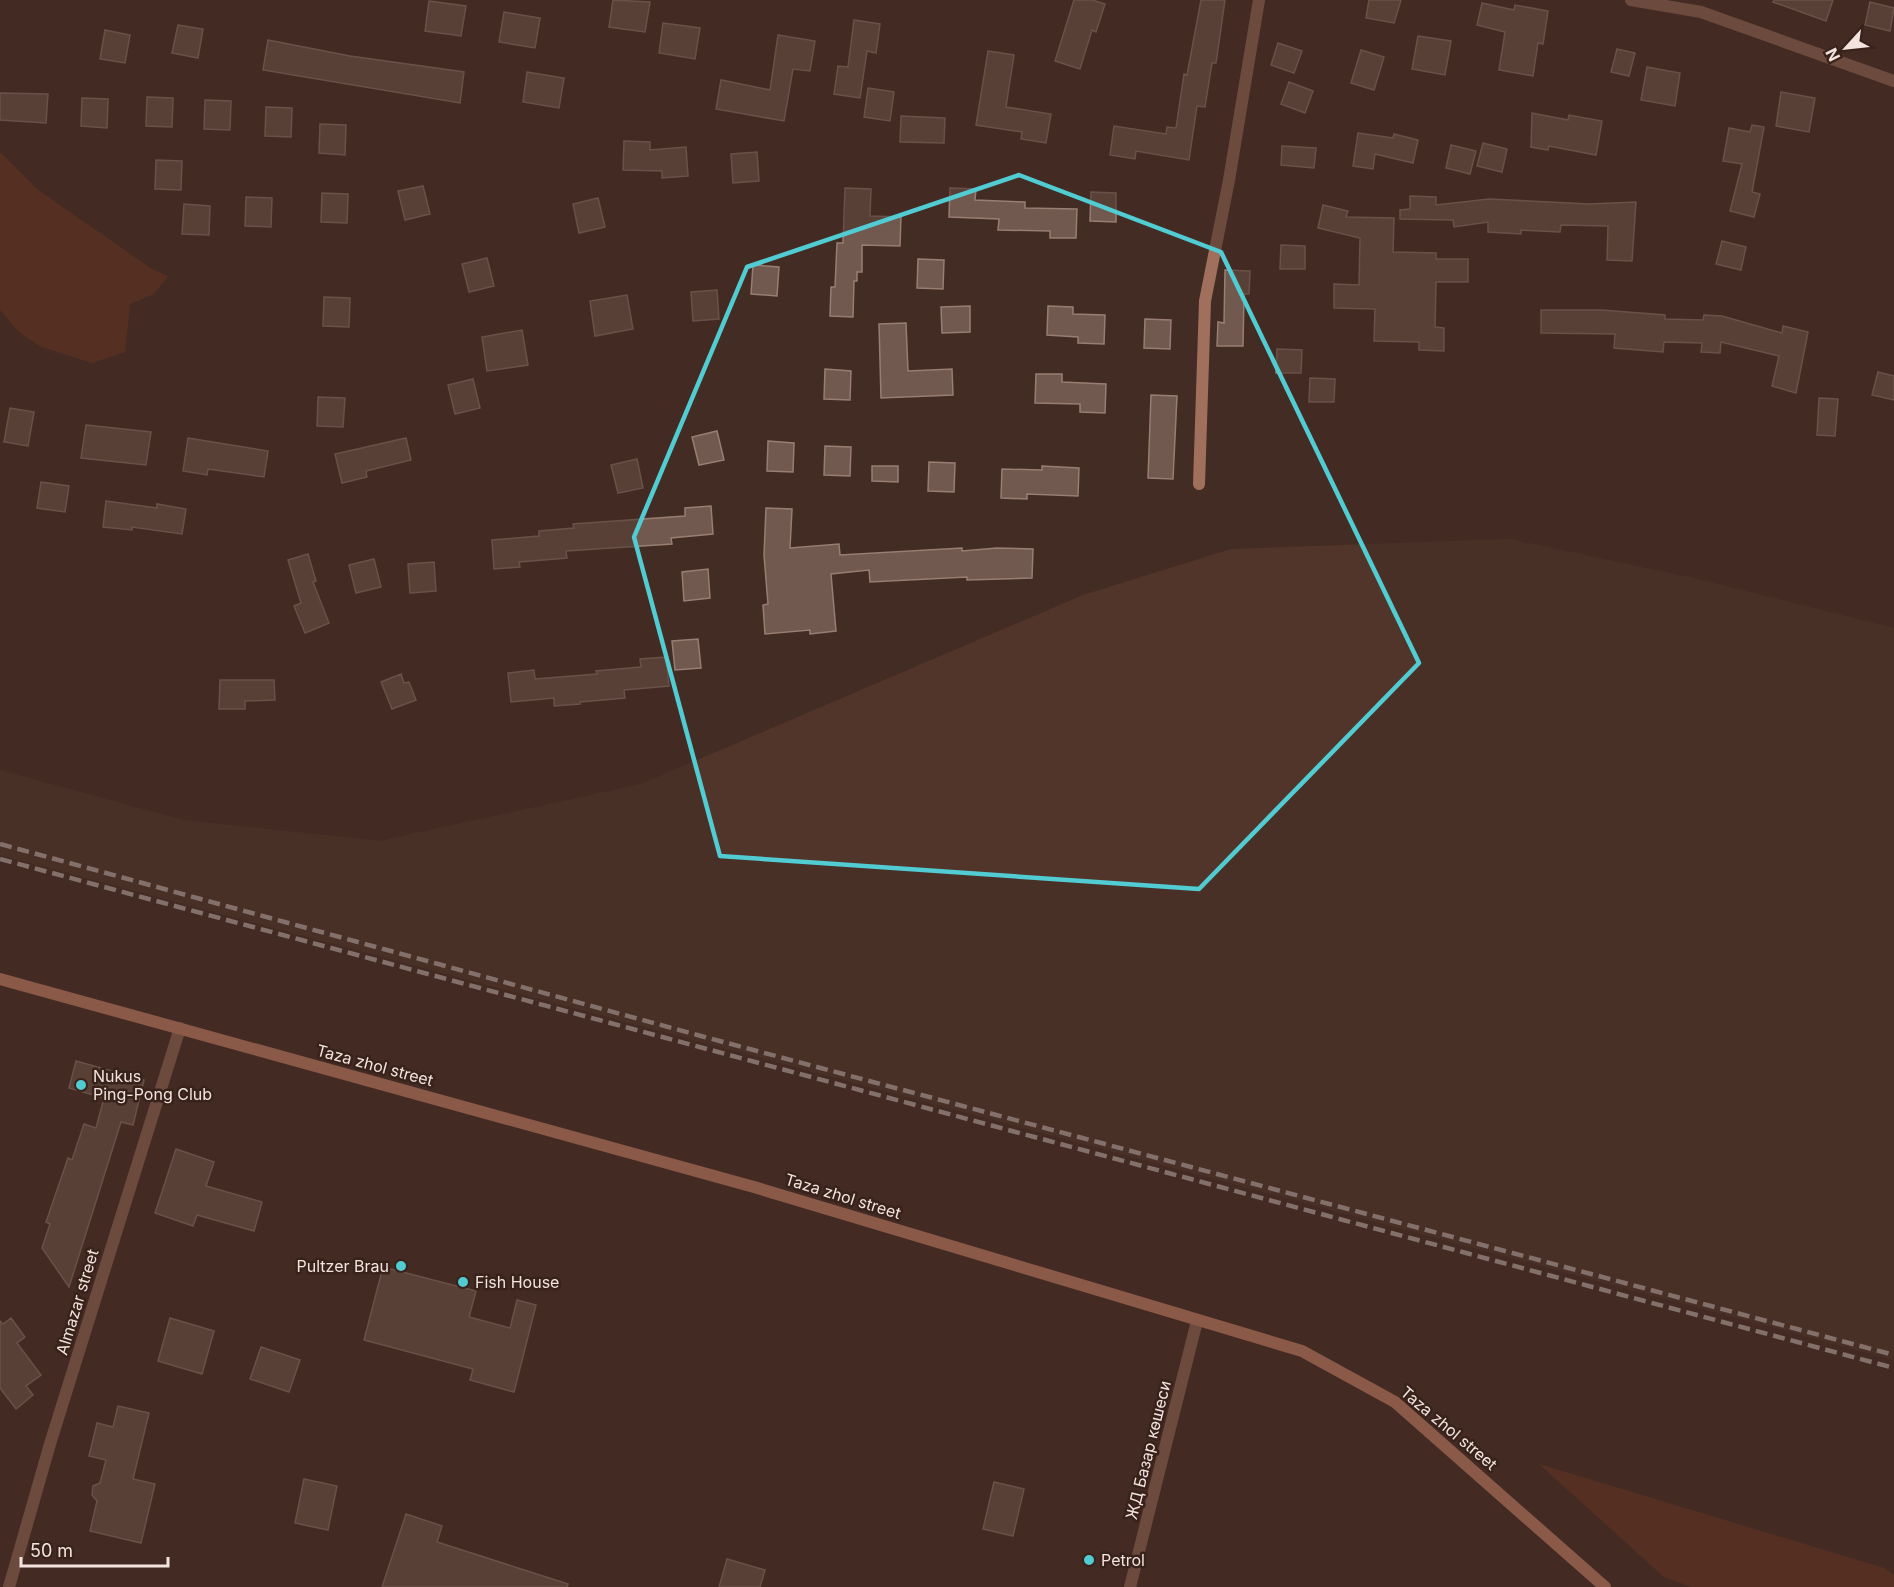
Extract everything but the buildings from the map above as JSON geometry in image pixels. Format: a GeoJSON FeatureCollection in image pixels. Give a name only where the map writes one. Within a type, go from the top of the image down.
{"type":"FeatureCollection","features":[{"type":"Feature","properties":{"kind":"main road","name":"Taza zhol street"},"geometry":{"type":"LineString","coordinates":[[0,978],[754,1187],[1302,1351],[1395,1402],[1605,1587]]}},
{"type":"Feature","properties":{"kind":"street"},"geometry":{"type":"LineString","coordinates":[[1199,484],[1204,301],[1229,180],[1259,0]]}},
{"type":"Feature","properties":{"kind":"street"},"geometry":{"type":"LineString","coordinates":[[1631,0],[1701,12],[1894,81]]}},
{"type":"Feature","properties":{"kind":"street","name":"Almazar street"},"geometry":{"type":"LineString","coordinates":[[9,1587],[48,1451],[180,1028]]}},
{"type":"Feature","properties":{"kind":"street","name":"ЖД Базар көшеси"},"geometry":{"type":"LineString","coordinates":[[1130,1587],[1197,1321]]}},
{"type":"Feature","properties":{"kind":"highlighted area"},"geometry":{"type":"Polygon","coordinates":[[[1019,175],[1221,252],[1419,663],[1199,889],[720,856],[634,537],[747,267],[1019,175]]]}},
{"type":"Feature","properties":{"kind":"shaded area"},"geometry":{"type":"Polygon","coordinates":[[[0,152],[38,190],[152,269],[168,276],[154,294],[130,304],[125,352],[92,363],[39,346],[18,331],[0,310],[0,152]]]}},
{"type":"Feature","properties":{"kind":"shaded area"},"geometry":{"type":"Polygon","coordinates":[[[1510,539],[1702,580],[1894,628],[1894,1360],[0,855],[0,770],[183,820],[379,841],[641,784],[1083,595],[1231,549],[1510,539]]]}},
{"type":"Feature","properties":{"kind":"shaded area"},"geometry":{"type":"Polygon","coordinates":[[[1539,1464],[1884,1568],[1894,1575],[1894,1587],[1692,1587],[1664,1577],[1539,1464]]]}},
{"type":"Feature","properties":{"kind":"railway"},"geometry":{"type":"LineString","coordinates":[[0,844],[701,1036],[1894,1355]]}},
{"type":"Feature","properties":{"kind":"railway"},"geometry":{"type":"LineString","coordinates":[[0,859],[1894,1368]]}},
{"type":"Feature","properties":{"kind":"place","name":"Nukus Ping-Pong Club"},"geometry":{"type":"Point","coordinates":[81,1085]}},
{"type":"Feature","properties":{"kind":"place","name":"Pultzer Brau"},"geometry":{"type":"Point","coordinates":[401,1266]}},
{"type":"Feature","properties":{"kind":"place","name":"Fish House"},"geometry":{"type":"Point","coordinates":[463,1282]}},
{"type":"Feature","properties":{"kind":"place","name":"Petrol"},"geometry":{"type":"Point","coordinates":[1089,1560]}}]}
